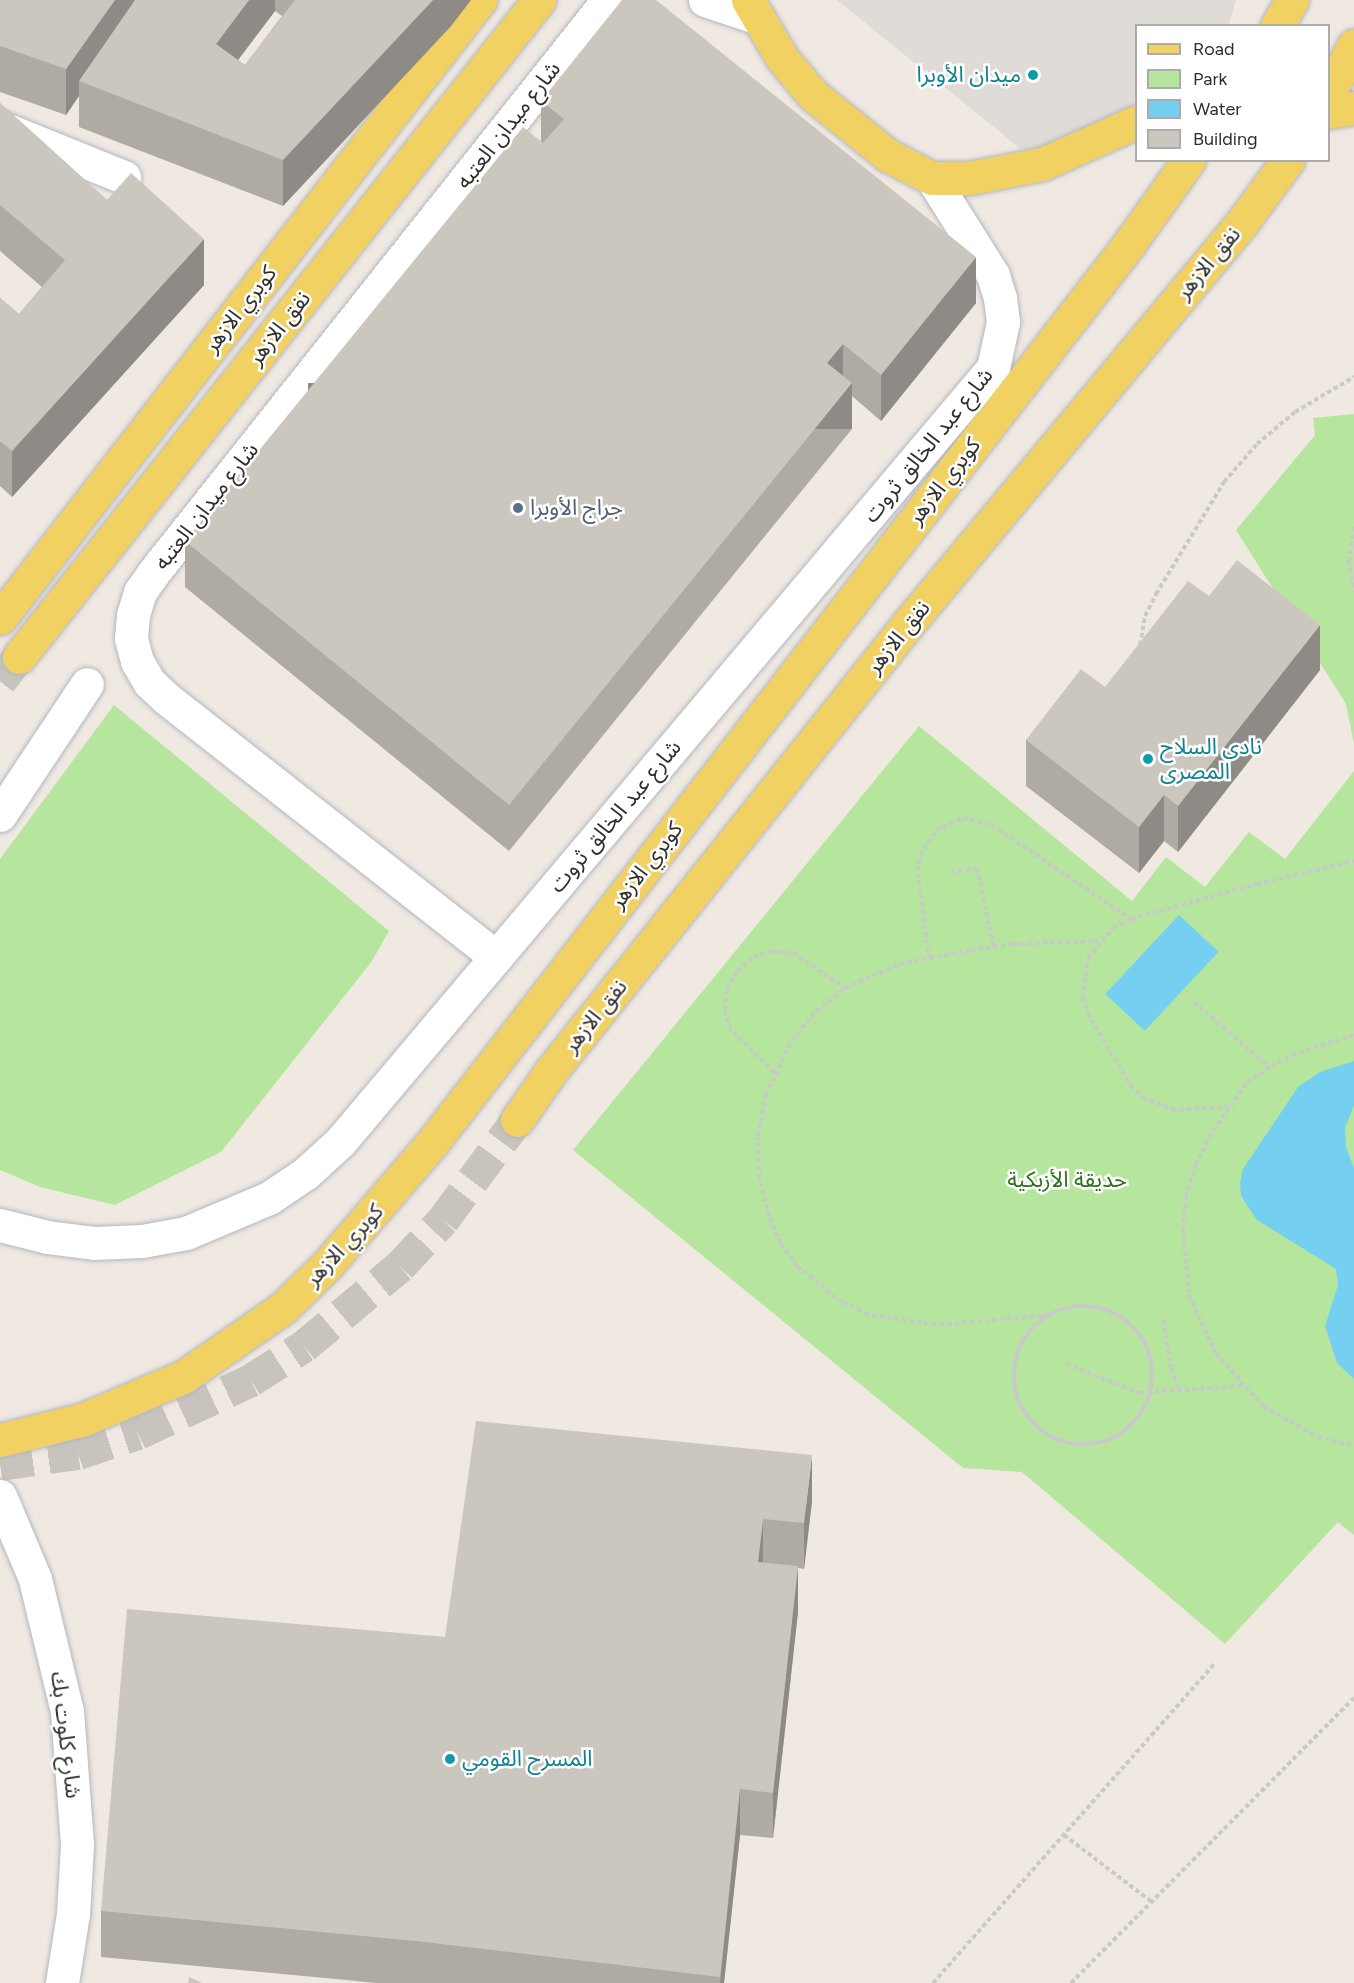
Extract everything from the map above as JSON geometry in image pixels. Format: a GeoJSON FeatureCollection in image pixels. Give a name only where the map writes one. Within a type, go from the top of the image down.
{"type":"FeatureCollection","features":[{"type":"Feature","properties":{"kind":"main road","name":"كوبري الازهر"},"geometry":{"type":"LineString","coordinates":[[0,618],[480,0]]}},
{"type":"Feature","properties":{"kind":"main road","name":"نفق الازهر"},"geometry":{"type":"LineString","coordinates":[[19,657],[539,0]]}},
{"type":"Feature","properties":{"kind":"main road"},"geometry":{"type":"LineString","coordinates":[[1278,24],[1292,0]]}},
{"type":"Feature","properties":{"kind":"main road"},"geometry":{"type":"LineString","coordinates":[[752,8],[782,58],[813,95],[881,150],[932,178],[1006,174],[1042,164],[1135,123]]}},
{"type":"Feature","properties":{"kind":"main road"},"geometry":{"type":"LineString","coordinates":[[1330,92],[1354,45]]}},
{"type":"Feature","properties":{"kind":"main road"},"geometry":{"type":"LineString","coordinates":[[1330,112],[1354,108]]}},
{"type":"Feature","properties":{"kind":"main road","name":"كوبري الازهر"},"geometry":{"type":"LineString","coordinates":[[0,1440],[84,1419],[135,1401],[183,1377],[235,1345],[283,1308],[327,1265],[386,1200],[1101,279],[1188,162]]}},
{"type":"Feature","properties":{"kind":"main road","name":"نفق الازهر"},"geometry":{"type":"LineString","coordinates":[[517,1120],[551,1071],[907,625],[1241,224],[1287,162]]}},
{"type":"Feature","properties":{"kind":"street","name":"شارع ميدان العتبه"},"geometry":{"type":"LineString","coordinates":[[496,957],[166,698],[149,682],[137,661],[131,638],[133,615],[140,592],[154,572],[608,0]]}},
{"type":"Feature","properties":{"kind":"street"},"geometry":{"type":"LineString","coordinates":[[705,0],[752,8]]}},
{"type":"Feature","properties":{"kind":"street"},"geometry":{"type":"LineString","coordinates":[[0,127],[124,177]]}},
{"type":"Feature","properties":{"kind":"street","name":"شارع عبد الخالق ثروت"},"geometry":{"type":"LineString","coordinates":[[0,1225],[47,1237],[94,1243],[142,1241],[186,1233],[228,1219],[269,1198],[306,1173],[340,1142],[993,368],[1003,321],[1000,298],[993,275],[932,178]]}},
{"type":"Feature","properties":{"kind":"street"},"geometry":{"type":"LineString","coordinates":[[0,814],[87,684]]}},
{"type":"Feature","properties":{"kind":"street","name":"شارع كلوت بك"},"geometry":{"type":"LineString","coordinates":[[0,1496],[35,1579],[67,1711],[76,1845],[67,1982]]}},
{"type":"Feature","properties":{"kind":"path"},"geometry":{"type":"LineString","coordinates":[[1140,652],[1145,616],[1224,482],[1257,444],[1295,412],[1354,377]]}},
{"type":"Feature","properties":{"kind":"path"},"geometry":{"type":"LineString","coordinates":[[1354,526],[1349,560],[1354,592]]}},
{"type":"Feature","properties":{"kind":"path"},"geometry":{"type":"LineString","coordinates":[[929,959],[918,871],[920,855],[936,830],[963,818],[992,825],[1131,920]]}},
{"type":"Feature","properties":{"kind":"path"},"geometry":{"type":"LineString","coordinates":[[1230,1107],[1175,1110],[1145,1099],[1132,1088],[1089,1016],[1083,998],[1088,958],[1098,941],[1113,928],[1131,920],[1257,884],[1354,861]]}},
{"type":"Feature","properties":{"kind":"path"},"geometry":{"type":"LineString","coordinates":[[951,873],[977,868],[994,947]]}},
{"type":"Feature","properties":{"kind":"path"},"geometry":{"type":"LineString","coordinates":[[1049,1315],[1023,1342],[1016,1361],[1018,1399],[1041,1430],[1076,1444],[1114,1437],[1142,1412],[1149,1394],[1150,1358],[1133,1327],[1118,1316],[1084,1306],[1049,1315],[975,1324],[897,1320],[868,1314],[818,1286],[780,1243],[769,1216],[759,1177],[758,1136],[774,1073],[792,1040],[816,1011],[845,988],[872,974],[929,959],[994,947],[1098,941]]}},
{"type":"Feature","properties":{"kind":"path"},"geometry":{"type":"LineString","coordinates":[[774,1073],[730,1029],[724,1010],[727,989],[737,970],[753,957],[773,951],[793,953],[845,988]]}},
{"type":"Feature","properties":{"kind":"path"},"geometry":{"type":"LineString","coordinates":[[1194,1002],[1269,1067]]}},
{"type":"Feature","properties":{"kind":"path"},"geometry":{"type":"LineString","coordinates":[[1354,1035],[1269,1067],[1246,1084],[1211,1134],[1186,1196],[1183,1262],[1200,1326],[1216,1354],[1241,1386],[1291,1424],[1318,1437],[1354,1446]]}},
{"type":"Feature","properties":{"kind":"path"},"geometry":{"type":"LineString","coordinates":[[1162,1320],[1166,1353],[1181,1391]]}},
{"type":"Feature","properties":{"kind":"path"},"geometry":{"type":"LineString","coordinates":[[1066,1364],[1132,1392],[1149,1394],[1241,1386]]}},
{"type":"Feature","properties":{"kind":"path"},"geometry":{"type":"LineString","coordinates":[[933,1983],[1215,1663]]}},
{"type":"Feature","properties":{"kind":"path"},"geometry":{"type":"LineString","coordinates":[[1071,1983],[1354,1698]]}},
{"type":"Feature","properties":{"kind":"path"},"geometry":{"type":"LineString","coordinates":[[1064,1834],[1152,1902]]}},
{"type":"Feature","properties":{"kind":"green space"},"geometry":{"type":"Polygon","coordinates":[[[1354,414],[1354,744],[1346,704],[1236,530],[1315,435],[1313,418],[1354,414]]]}},
{"type":"Feature","properties":{"kind":"green space"},"geometry":{"type":"Polygon","coordinates":[[[114,705],[389,931],[372,961],[221,1152],[115,1205],[40,1187],[0,1170],[0,859],[114,705]]]}},
{"type":"Feature","properties":{"kind":"green space","name":"حديقة الأزبكية"},"geometry":{"type":"Polygon","coordinates":[[[919,726],[1132,901],[1166,857],[1205,887],[1249,832],[1285,859],[1354,771],[1354,1535],[1338,1522],[1225,1644],[1022,1472],[963,1468],[573,1150],[919,726]]]}},
{"type":"Feature","properties":{"kind":"shaded area","name":"ميدان الأوبرا"},"geometry":{"type":"Polygon","coordinates":[[[837,0],[1236,0],[1229,24],[1135,24],[1135,126],[1119,138],[1022,150],[837,0]]]}},
{"type":"Feature","properties":{"kind":"water"},"geometry":{"type":"Polygon","coordinates":[[[1179,915],[1218,952],[1145,1031],[1105,994],[1179,915]]]}},
{"type":"Feature","properties":{"kind":"water"},"geometry":{"type":"Polygon","coordinates":[[[1354,1061],[1354,1105],[1345,1128],[1346,1147],[1354,1168],[1354,1379],[1337,1363],[1325,1326],[1338,1285],[1336,1269],[1257,1220],[1241,1196],[1240,1183],[1243,1169],[1298,1087],[1320,1072],[1354,1061]]]}},
{"type":"Feature","properties":{"kind":"building"},"geometry":{"type":"Polygon","coordinates":[[[0,0],[115,0],[66,69],[0,46],[0,0]]]}},
{"type":"Feature","properties":{"kind":"building"},"geometry":{"type":"Polygon","coordinates":[[[135,0],[249,0],[216,44],[245,65],[295,0],[433,0],[283,160],[79,81],[135,0]]]}},
{"type":"Feature","properties":{"kind":"building","name":"جراج الأوبرا"},"geometry":{"type":"Polygon","coordinates":[[[622,0],[656,0],[976,257],[881,375],[843,344],[827,363],[852,383],[509,805],[185,541],[523,127],[543,143],[564,119],[541,101],[622,0]]]}},
{"type":"Feature","properties":{"kind":"building"},"geometry":{"type":"Polygon","coordinates":[[[0,103],[107,200],[131,173],[204,239],[12,451],[0,441],[0,298],[19,314],[65,260],[0,205],[0,103]]]}},
{"type":"Feature","properties":{"kind":"building","name":"نادى السلاح المصرى"},"geometry":{"type":"Polygon","coordinates":[[[1237,560],[1320,625],[1178,806],[1164,795],[1139,827],[1026,740],[1081,669],[1105,687],[1188,581],[1209,596],[1237,560]]]}},
{"type":"Feature","properties":{"kind":"building","name":"المسرح القومي"},"geometry":{"type":"Polygon","coordinates":[[[476,1421],[812,1455],[804,1523],[763,1519],[758,1562],[798,1566],[773,1793],[740,1789],[720,1977],[416,1941],[101,1911],[127,1609],[445,1637],[476,1421]]]}},
{"type":"Feature","properties":{"kind":"building"},"geometry":{"type":"Polygon","coordinates":[[[189,1977],[202,1983],[188,1983],[189,1977]]]}},
{"type":"Feature","properties":{"kind":"tunnel"},"geometry":{"type":"LineString","coordinates":[[0,681],[19,657]]}},
{"type":"Feature","properties":{"kind":"tunnel"},"geometry":{"type":"LineString","coordinates":[[0,1464],[78,1453],[138,1433],[251,1380],[304,1346],[400,1266],[443,1220],[517,1120]]}},
{"type":"Feature","properties":{"kind":"place","name":"ميدان الأوبرا"},"geometry":{"type":"Point","coordinates":[1033,75]}},
{"type":"Feature","properties":{"kind":"place","name":"جراج الأوبرا"},"geometry":{"type":"Point","coordinates":[518,508]}},
{"type":"Feature","properties":{"kind":"place","name":"نادى السلاح المصرى"},"geometry":{"type":"Point","coordinates":[1148,759]}},
{"type":"Feature","properties":{"kind":"place","name":"المسرح القومي"},"geometry":{"type":"Point","coordinates":[450,1759]}}]}
